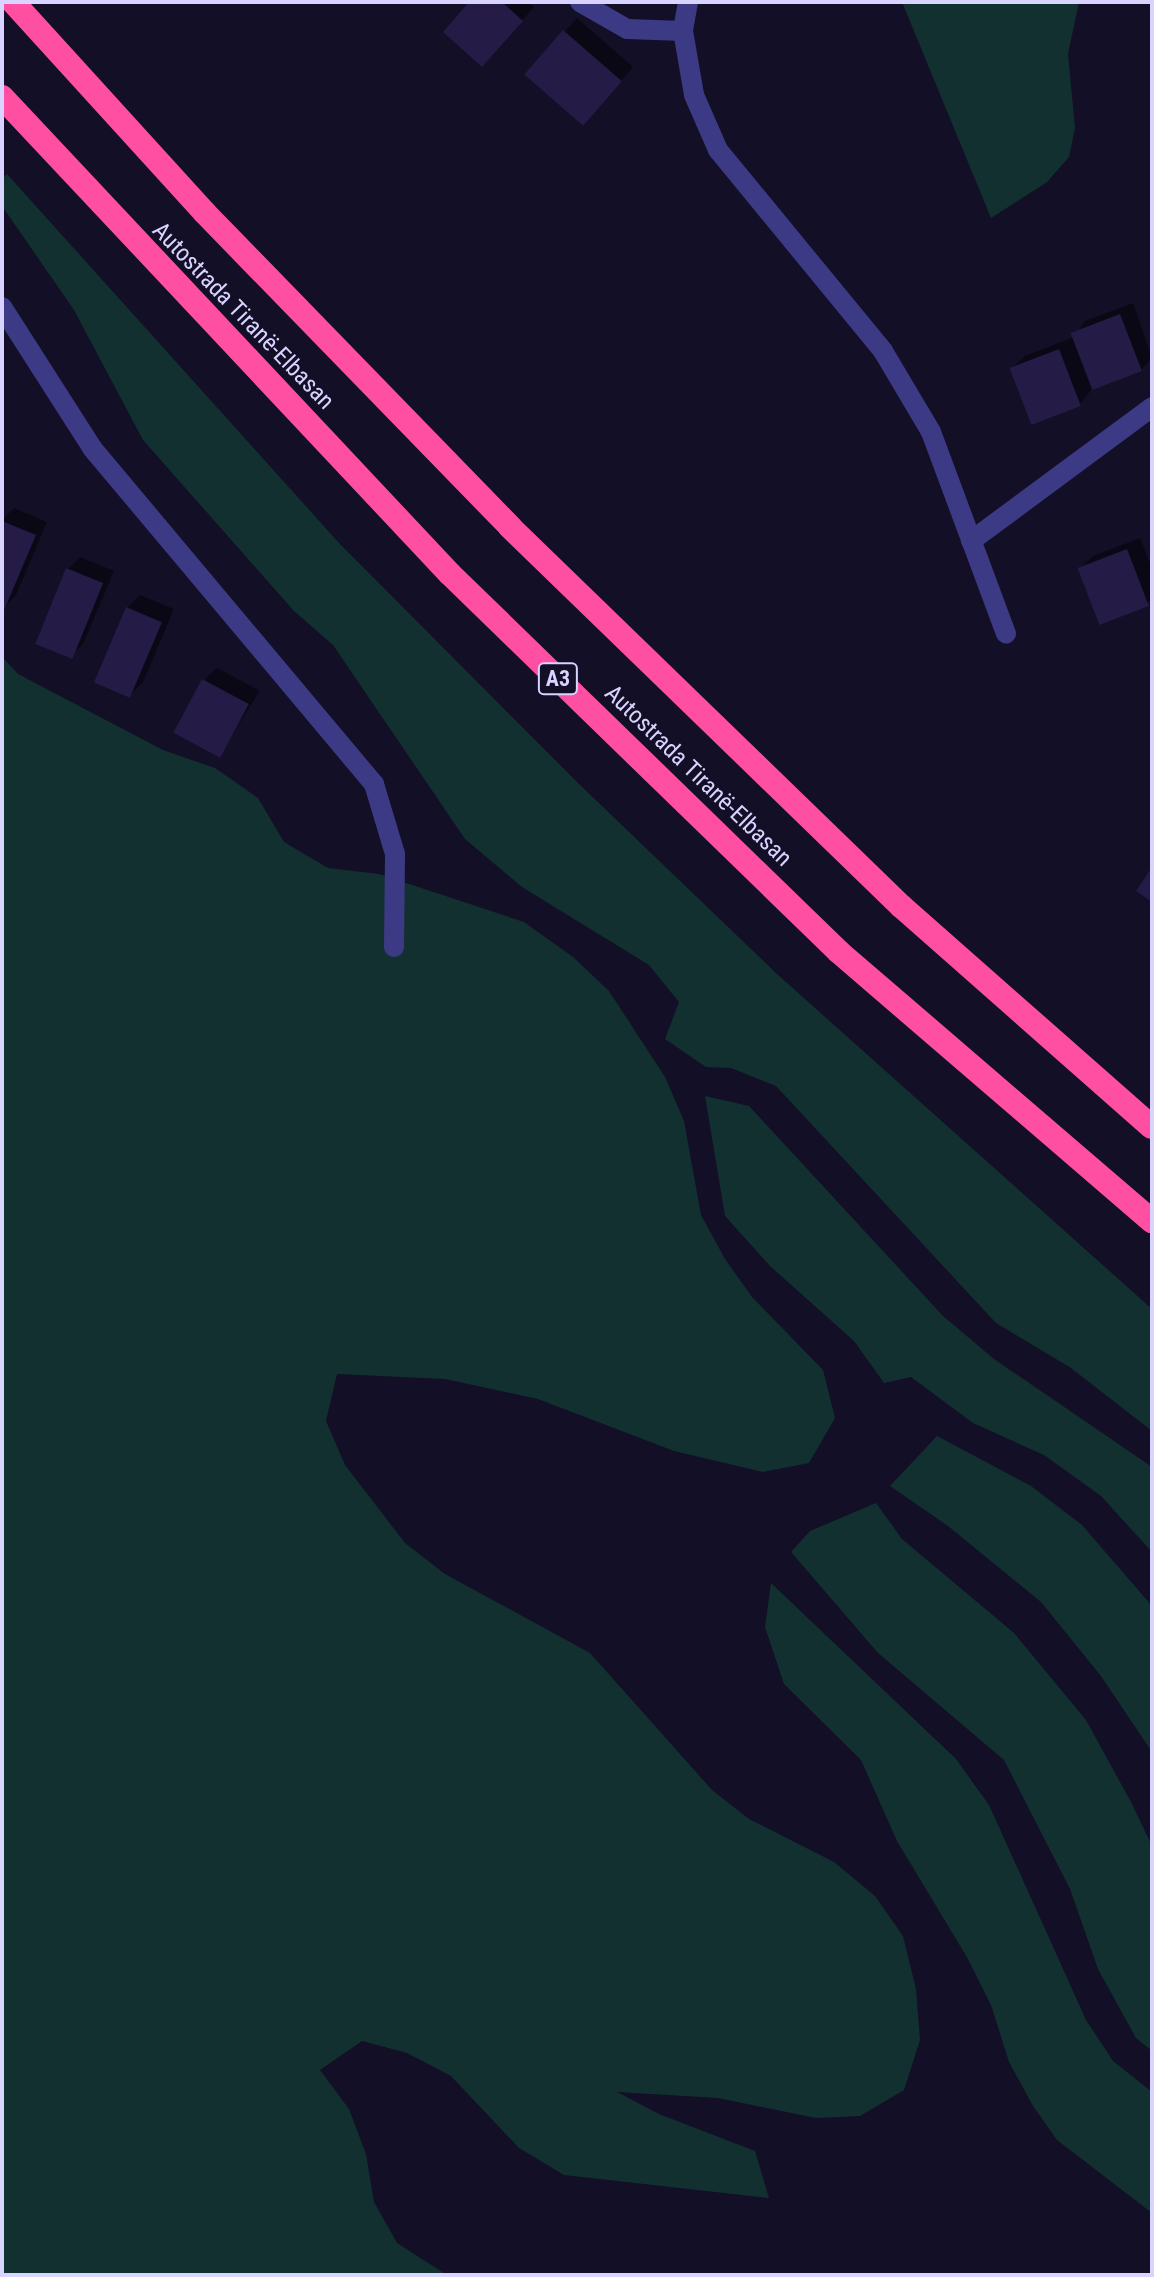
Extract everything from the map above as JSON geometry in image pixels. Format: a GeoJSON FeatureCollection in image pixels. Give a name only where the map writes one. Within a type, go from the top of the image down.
{"type":"FeatureCollection","features":[{"type":"Feature","properties":{"kind":"highway","name":"Autostrada Tiranë-Elbasan"},"geometry":{"type":"LineString","coordinates":[[13,2],[205,213],[510,527],[901,906],[1152,1127]]}},
{"type":"Feature","properties":{"kind":"highway","name":"Autostrada Tiranë-Elbasan"},"geometry":{"type":"LineString","coordinates":[[2,97],[450,574],[839,952],[1152,1221]]}},
{"type":"Feature","properties":{"kind":"street"},"geometry":{"type":"LineString","coordinates":[[580,2],[627,29],[683,31]]}},
{"type":"Feature","properties":{"kind":"street"},"geometry":{"type":"LineString","coordinates":[[688,2],[683,31],[694,95],[718,150],[883,351],[931,432],[1006,634]]}},
{"type":"Feature","properties":{"kind":"street"},"geometry":{"type":"LineString","coordinates":[[2,307],[92,448],[374,784],[395,854],[394,947]]}},
{"type":"Feature","properties":{"kind":"street"},"geometry":{"type":"LineString","coordinates":[[971,541],[1152,407]]}},
{"type":"Feature","properties":{"kind":"green space"},"geometry":{"type":"Polygon","coordinates":[[[902,2],[1079,2],[1068,54],[1075,128],[1069,157],[1047,182],[991,218],[902,2]]]}},
{"type":"Feature","properties":{"kind":"green space"},"geometry":{"type":"Polygon","coordinates":[[[7,174],[339,543],[578,783],[777,974],[1152,1309],[1152,1431],[1071,1368],[996,1323],[776,1086],[731,1068],[706,1067],[665,1039],[679,1002],[649,965],[522,887],[465,839],[333,645],[294,611],[143,440],[74,310],[2,206],[2,178],[7,174]]]}},
{"type":"Feature","properties":{"kind":"green space"},"geometry":{"type":"Polygon","coordinates":[[[2,657],[18,674],[163,750],[215,768],[258,798],[284,842],[328,868],[379,874],[524,922],[573,957],[609,991],[665,1077],[684,1121],[701,1215],[725,1259],[752,1297],[823,1370],[835,1418],[809,1463],[763,1472],[674,1451],[538,1399],[445,1379],[337,1374],[326,1421],[345,1465],[405,1543],[445,1574],[590,1653],[712,1790],[749,1819],[834,1862],[875,1896],[903,1936],[916,1989],[920,2040],[904,2090],[860,2116],[816,2118],[718,2098],[617,2092],[659,2114],[755,2151],[769,2198],[564,2175],[519,2148],[451,2076],[407,2053],[362,2041],[320,2070],[349,2109],[366,2154],[374,2202],[397,2243],[447,2275],[2,2275],[2,657]]]}},
{"type":"Feature","properties":{"kind":"green space"},"geometry":{"type":"Polygon","coordinates":[[[705,1096],[749,1106],[943,1316],[994,1359],[1152,1467],[1152,1552],[1101,1496],[1044,1455],[973,1423],[911,1377],[884,1383],[854,1341],[770,1266],[725,1216],[705,1096]]]}},
{"type":"Feature","properties":{"kind":"green space"},"geometry":{"type":"Polygon","coordinates":[[[937,1436],[1031,1486],[1082,1525],[1152,1606],[1152,1752],[1101,1676],[1041,1602],[948,1526],[890,1486],[937,1436]]]}},
{"type":"Feature","properties":{"kind":"green space"},"geometry":{"type":"Polygon","coordinates":[[[876,1503],[902,1539],[1014,1633],[1086,1720],[1131,1802],[1152,1846],[1152,2051],[1136,2038],[1098,1969],[1070,1889],[1004,1760],[878,1653],[791,1552],[810,1531],[876,1503]]]}},
{"type":"Feature","properties":{"kind":"green space"},"geometry":{"type":"Polygon","coordinates":[[[771,1583],[956,1759],[989,1805],[1086,2020],[1113,2061],[1152,2092],[1152,2213],[1057,2140],[1033,2106],[1009,2062],[991,2005],[968,1959],[897,1841],[861,1760],[784,1684],[765,1627],[771,1583]]]}},
{"type":"Feature","properties":{"kind":"building"},"geometry":{"type":"Polygon","coordinates":[[[469,2],[502,2],[523,21],[482,67],[443,32],[469,2]]]}},
{"type":"Feature","properties":{"kind":"building"},"geometry":{"type":"Polygon","coordinates":[[[563,30],[622,81],[583,126],[524,75],[563,30]]]}},
{"type":"Feature","properties":{"kind":"building"},"geometry":{"type":"Polygon","coordinates":[[[1120,314],[1142,371],[1092,390],[1071,333],[1120,314]]]}},
{"type":"Feature","properties":{"kind":"building"},"geometry":{"type":"Polygon","coordinates":[[[1059,349],[1081,406],[1031,425],[1010,368],[1059,349]]]}},
{"type":"Feature","properties":{"kind":"building"},"geometry":{"type":"Polygon","coordinates":[[[2,521],[36,535],[2,615],[2,521]]]}},
{"type":"Feature","properties":{"kind":"building"},"geometry":{"type":"Polygon","coordinates":[[[1127,549],[1149,606],[1099,625],[1078,568],[1127,549]]]}},
{"type":"Feature","properties":{"kind":"building"},"geometry":{"type":"Polygon","coordinates":[[[66,568],[103,583],[72,659],[35,644],[66,568]]]}},
{"type":"Feature","properties":{"kind":"building"},"geometry":{"type":"Polygon","coordinates":[[[126,607],[162,622],[130,698],[94,682],[126,607]]]}},
{"type":"Feature","properties":{"kind":"building"},"geometry":{"type":"Polygon","coordinates":[[[202,679],[249,704],[220,758],[173,733],[202,679]]]}},
{"type":"Feature","properties":{"kind":"building"},"geometry":{"type":"Polygon","coordinates":[[[1152,867],[1152,902],[1136,891],[1152,867]]]}}]}
